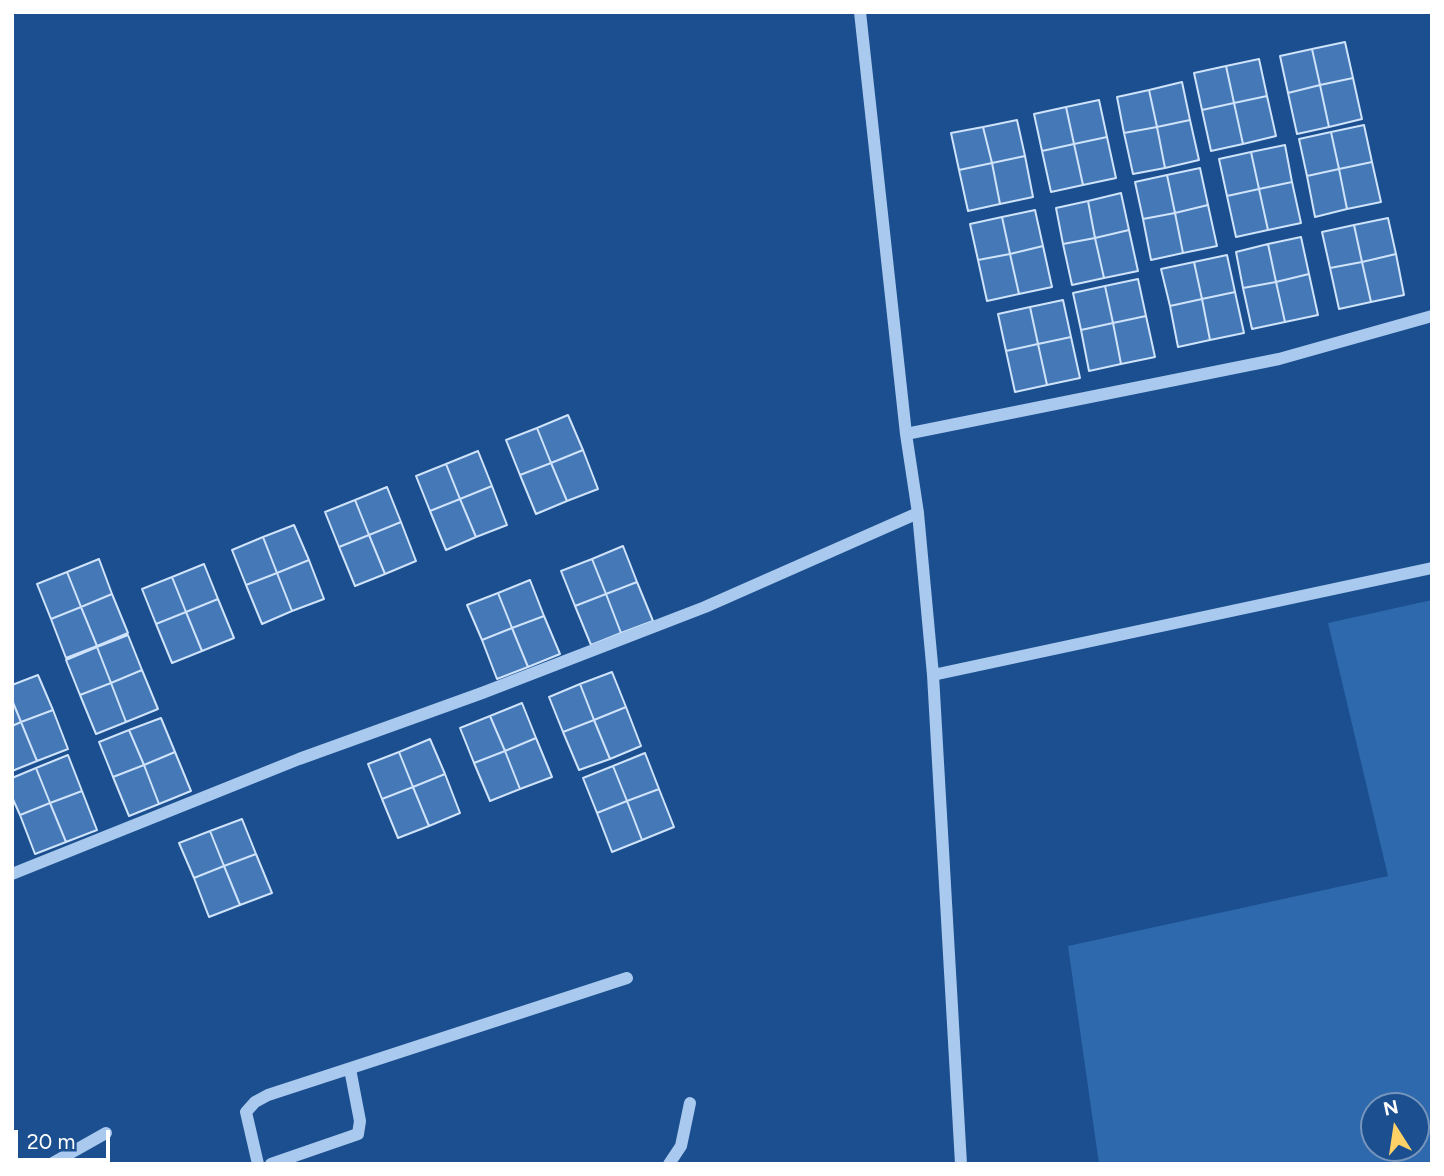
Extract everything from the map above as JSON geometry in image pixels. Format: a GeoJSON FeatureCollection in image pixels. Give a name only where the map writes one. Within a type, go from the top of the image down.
{"type":"FeatureCollection","features":[{"type":"Feature","properties":{"kind":"street"},"geometry":{"type":"LineString","coordinates":[[860,12],[906,434],[918,513],[933,675],[961,1164]]}},
{"type":"Feature","properties":{"kind":"street"},"geometry":{"type":"LineString","coordinates":[[906,434],[1279,359],[1432,316]]}},
{"type":"Feature","properties":{"kind":"street"},"geometry":{"type":"LineString","coordinates":[[12,874],[299,759],[482,693],[705,607],[918,513]]}},
{"type":"Feature","properties":{"kind":"street"},"geometry":{"type":"LineString","coordinates":[[933,675],[1432,568]]}},
{"type":"Feature","properties":{"kind":"street"},"geometry":{"type":"LineString","coordinates":[[258,1164],[246,1112],[255,1102],[268,1095],[627,978]]}},
{"type":"Feature","properties":{"kind":"street"},"geometry":{"type":"LineString","coordinates":[[271,1164],[358,1134],[360,1121],[349,1069]]}},
{"type":"Feature","properties":{"kind":"street"},"geometry":{"type":"LineString","coordinates":[[669,1164],[681,1146],[691,1103]]}},
{"type":"Feature","properties":{"kind":"street"},"geometry":{"type":"LineString","coordinates":[[51,1164],[106,1133]]}},
{"type":"Feature","properties":{"kind":"shaded area"},"geometry":{"type":"Polygon","coordinates":[[[1432,600],[1432,1164],[1099,1164],[1068,946],[1388,876],[1328,623],[1432,600]]]}},
{"type":"Feature","properties":{"kind":"building"},"geometry":{"type":"Polygon","coordinates":[[[1345,42],[1353,78],[1320,85],[1312,49],[1345,42]]]}},
{"type":"Feature","properties":{"kind":"building"},"geometry":{"type":"Polygon","coordinates":[[[1312,49],[1320,85],[1288,93],[1280,56],[1312,49]]]}},
{"type":"Feature","properties":{"kind":"building"},"geometry":{"type":"Polygon","coordinates":[[[1259,59],[1267,96],[1234,103],[1226,66],[1259,59]]]}},
{"type":"Feature","properties":{"kind":"building"},"geometry":{"type":"Polygon","coordinates":[[[1226,66],[1234,103],[1202,110],[1194,73],[1226,66]]]}},
{"type":"Feature","properties":{"kind":"building"},"geometry":{"type":"Polygon","coordinates":[[[1353,78],[1362,119],[1329,127],[1320,85],[1353,78]]]}},
{"type":"Feature","properties":{"kind":"building"},"geometry":{"type":"Polygon","coordinates":[[[1182,82],[1190,120],[1157,127],[1149,90],[1182,82]]]}},
{"type":"Feature","properties":{"kind":"building"},"geometry":{"type":"Polygon","coordinates":[[[1320,85],[1329,127],[1297,134],[1288,93],[1320,85]]]}},
{"type":"Feature","properties":{"kind":"building"},"geometry":{"type":"Polygon","coordinates":[[[1149,90],[1157,127],[1124,133],[1117,97],[1149,90]]]}},
{"type":"Feature","properties":{"kind":"building"},"geometry":{"type":"Polygon","coordinates":[[[1267,96],[1276,136],[1243,144],[1234,103],[1267,96]]]}},
{"type":"Feature","properties":{"kind":"building"},"geometry":{"type":"Polygon","coordinates":[[[1099,100],[1107,137],[1074,144],[1066,107],[1099,100]]]}},
{"type":"Feature","properties":{"kind":"building"},"geometry":{"type":"Polygon","coordinates":[[[1234,103],[1243,144],[1211,151],[1202,110],[1234,103]]]}},
{"type":"Feature","properties":{"kind":"building"},"geometry":{"type":"Polygon","coordinates":[[[1066,107],[1074,144],[1042,151],[1034,114],[1066,107]]]}},
{"type":"Feature","properties":{"kind":"building"},"geometry":{"type":"Polygon","coordinates":[[[1017,120],[1025,156],[992,163],[983,127],[1017,120]]]}},
{"type":"Feature","properties":{"kind":"building"},"geometry":{"type":"Polygon","coordinates":[[[1190,120],[1199,160],[1165,168],[1157,127],[1190,120]]]}},
{"type":"Feature","properties":{"kind":"building"},"geometry":{"type":"Polygon","coordinates":[[[1364,125],[1372,162],[1339,169],[1331,132],[1364,125]]]}},
{"type":"Feature","properties":{"kind":"building"},"geometry":{"type":"Polygon","coordinates":[[[983,127],[992,163],[959,170],[951,133],[983,127]]]}},
{"type":"Feature","properties":{"kind":"building"},"geometry":{"type":"Polygon","coordinates":[[[1157,127],[1165,168],[1133,174],[1124,133],[1157,127]]]}},
{"type":"Feature","properties":{"kind":"building"},"geometry":{"type":"Polygon","coordinates":[[[1331,132],[1339,169],[1307,176],[1299,139],[1331,132]]]}},
{"type":"Feature","properties":{"kind":"building"},"geometry":{"type":"Polygon","coordinates":[[[1107,137],[1116,178],[1083,185],[1074,144],[1107,137]]]}},
{"type":"Feature","properties":{"kind":"building"},"geometry":{"type":"Polygon","coordinates":[[[1074,144],[1083,185],[1051,192],[1042,151],[1074,144]]]}},
{"type":"Feature","properties":{"kind":"building"},"geometry":{"type":"Polygon","coordinates":[[[1285,145],[1292,182],[1259,189],[1251,152],[1285,145]]]}},
{"type":"Feature","properties":{"kind":"building"},"geometry":{"type":"Polygon","coordinates":[[[1251,152],[1259,189],[1227,196],[1219,159],[1251,152]]]}},
{"type":"Feature","properties":{"kind":"building"},"geometry":{"type":"Polygon","coordinates":[[[1025,156],[1033,197],[1000,204],[992,163],[1025,156]]]}},
{"type":"Feature","properties":{"kind":"building"},"geometry":{"type":"Polygon","coordinates":[[[1372,162],[1381,202],[1347,209],[1339,169],[1372,162]]]}},
{"type":"Feature","properties":{"kind":"building"},"geometry":{"type":"Polygon","coordinates":[[[992,163],[1000,204],[968,211],[959,170],[992,163]]]}},
{"type":"Feature","properties":{"kind":"building"},"geometry":{"type":"Polygon","coordinates":[[[1200,168],[1208,205],[1175,213],[1167,175],[1200,168]]]}},
{"type":"Feature","properties":{"kind":"building"},"geometry":{"type":"Polygon","coordinates":[[[1339,169],[1347,209],[1315,217],[1307,176],[1339,169]]]}},
{"type":"Feature","properties":{"kind":"building"},"geometry":{"type":"Polygon","coordinates":[[[1167,175],[1175,213],[1143,219],[1135,182],[1167,175]]]}},
{"type":"Feature","properties":{"kind":"building"},"geometry":{"type":"Polygon","coordinates":[[[1292,182],[1301,223],[1268,230],[1259,189],[1292,182]]]}},
{"type":"Feature","properties":{"kind":"building"},"geometry":{"type":"Polygon","coordinates":[[[1259,189],[1268,230],[1236,237],[1227,196],[1259,189]]]}},
{"type":"Feature","properties":{"kind":"building"},"geometry":{"type":"Polygon","coordinates":[[[1121,193],[1129,230],[1095,238],[1088,201],[1121,193]]]}},
{"type":"Feature","properties":{"kind":"building"},"geometry":{"type":"Polygon","coordinates":[[[1088,201],[1095,238],[1063,244],[1056,208],[1088,201]]]}},
{"type":"Feature","properties":{"kind":"building"},"geometry":{"type":"Polygon","coordinates":[[[1208,205],[1217,246],[1183,253],[1175,213],[1208,205]]]}},
{"type":"Feature","properties":{"kind":"building"},"geometry":{"type":"Polygon","coordinates":[[[1035,210],[1043,246],[1010,254],[1002,217],[1035,210]]]}},
{"type":"Feature","properties":{"kind":"building"},"geometry":{"type":"Polygon","coordinates":[[[1175,213],[1183,253],[1151,260],[1143,219],[1175,213]]]}},
{"type":"Feature","properties":{"kind":"building"},"geometry":{"type":"Polygon","coordinates":[[[1002,217],[1010,254],[978,260],[970,224],[1002,217]]]}},
{"type":"Feature","properties":{"kind":"building"},"geometry":{"type":"Polygon","coordinates":[[[1388,218],[1396,254],[1362,262],[1354,225],[1388,218]]]}},
{"type":"Feature","properties":{"kind":"building"},"geometry":{"type":"Polygon","coordinates":[[[1354,225],[1362,262],[1330,268],[1322,232],[1354,225]]]}},
{"type":"Feature","properties":{"kind":"building"},"geometry":{"type":"Polygon","coordinates":[[[1129,230],[1138,271],[1104,278],[1095,238],[1129,230]]]}},
{"type":"Feature","properties":{"kind":"building"},"geometry":{"type":"Polygon","coordinates":[[[1301,237],[1309,274],[1276,282],[1268,244],[1301,237]]]}},
{"type":"Feature","properties":{"kind":"building"},"geometry":{"type":"Polygon","coordinates":[[[1095,238],[1104,278],[1072,285],[1063,244],[1095,238]]]}},
{"type":"Feature","properties":{"kind":"building"},"geometry":{"type":"Polygon","coordinates":[[[1268,244],[1276,282],[1243,288],[1236,252],[1268,244]]]}},
{"type":"Feature","properties":{"kind":"building"},"geometry":{"type":"Polygon","coordinates":[[[1043,246],[1052,287],[1019,294],[1010,254],[1043,246]]]}},
{"type":"Feature","properties":{"kind":"building"},"geometry":{"type":"Polygon","coordinates":[[[1010,254],[1019,294],[987,301],[978,260],[1010,254]]]}},
{"type":"Feature","properties":{"kind":"building"},"geometry":{"type":"Polygon","coordinates":[[[1396,254],[1404,295],[1371,302],[1362,262],[1396,254]]]}},
{"type":"Feature","properties":{"kind":"building"},"geometry":{"type":"Polygon","coordinates":[[[1227,255],[1235,292],[1202,299],[1194,262],[1227,255]]]}},
{"type":"Feature","properties":{"kind":"building"},"geometry":{"type":"Polygon","coordinates":[[[1194,262],[1202,299],[1170,306],[1161,269],[1194,262]]]}},
{"type":"Feature","properties":{"kind":"building"},"geometry":{"type":"Polygon","coordinates":[[[1362,262],[1371,302],[1339,309],[1330,268],[1362,262]]]}},
{"type":"Feature","properties":{"kind":"building"},"geometry":{"type":"Polygon","coordinates":[[[1309,274],[1318,315],[1285,322],[1276,282],[1309,274]]]}},
{"type":"Feature","properties":{"kind":"building"},"geometry":{"type":"Polygon","coordinates":[[[1138,279],[1146,316],[1113,323],[1105,286],[1138,279]]]}},
{"type":"Feature","properties":{"kind":"building"},"geometry":{"type":"Polygon","coordinates":[[[1276,282],[1285,322],[1252,329],[1243,288],[1276,282]]]}},
{"type":"Feature","properties":{"kind":"building"},"geometry":{"type":"Polygon","coordinates":[[[1105,286],[1113,323],[1081,330],[1073,293],[1105,286]]]}},
{"type":"Feature","properties":{"kind":"building"},"geometry":{"type":"Polygon","coordinates":[[[1235,292],[1244,333],[1210,340],[1202,299],[1235,292]]]}},
{"type":"Feature","properties":{"kind":"building"},"geometry":{"type":"Polygon","coordinates":[[[1202,299],[1210,340],[1178,347],[1170,306],[1202,299]]]}},
{"type":"Feature","properties":{"kind":"building"},"geometry":{"type":"Polygon","coordinates":[[[1063,300],[1071,337],[1038,344],[1030,307],[1063,300]]]}},
{"type":"Feature","properties":{"kind":"building"},"geometry":{"type":"Polygon","coordinates":[[[1030,307],[1038,344],[1006,351],[998,314],[1030,307]]]}},
{"type":"Feature","properties":{"kind":"building"},"geometry":{"type":"Polygon","coordinates":[[[1146,316],[1155,357],[1121,364],[1113,323],[1146,316]]]}},
{"type":"Feature","properties":{"kind":"building"},"geometry":{"type":"Polygon","coordinates":[[[1113,323],[1121,364],[1089,371],[1081,330],[1113,323]]]}},
{"type":"Feature","properties":{"kind":"building"},"geometry":{"type":"Polygon","coordinates":[[[1071,337],[1080,378],[1047,385],[1038,344],[1071,337]]]}},
{"type":"Feature","properties":{"kind":"building"},"geometry":{"type":"Polygon","coordinates":[[[1038,344],[1047,385],[1015,392],[1006,351],[1038,344]]]}},
{"type":"Feature","properties":{"kind":"building"},"geometry":{"type":"Polygon","coordinates":[[[568,415],[583,450],[551,463],[537,428],[568,415]]]}},
{"type":"Feature","properties":{"kind":"building"},"geometry":{"type":"Polygon","coordinates":[[[537,428],[551,463],[520,475],[506,440],[537,428]]]}},
{"type":"Feature","properties":{"kind":"building"},"geometry":{"type":"Polygon","coordinates":[[[583,450],[598,489],[567,501],[551,463],[583,450]]]}},
{"type":"Feature","properties":{"kind":"building"},"geometry":{"type":"Polygon","coordinates":[[[478,451],[492,486],[460,499],[446,464],[478,451]]]}},
{"type":"Feature","properties":{"kind":"building"},"geometry":{"type":"Polygon","coordinates":[[[551,463],[567,501],[536,514],[520,475],[551,463]]]}},
{"type":"Feature","properties":{"kind":"building"},"geometry":{"type":"Polygon","coordinates":[[[446,464],[460,499],[430,511],[416,476],[446,464]]]}},
{"type":"Feature","properties":{"kind":"building"},"geometry":{"type":"Polygon","coordinates":[[[492,486],[507,525],[476,537],[460,499],[492,486]]]}},
{"type":"Feature","properties":{"kind":"building"},"geometry":{"type":"Polygon","coordinates":[[[387,487],[401,522],[369,535],[355,500],[387,487]]]}},
{"type":"Feature","properties":{"kind":"building"},"geometry":{"type":"Polygon","coordinates":[[[460,499],[476,537],[446,550],[430,511],[460,499]]]}},
{"type":"Feature","properties":{"kind":"building"},"geometry":{"type":"Polygon","coordinates":[[[355,500],[369,535],[339,547],[325,512],[355,500]]]}},
{"type":"Feature","properties":{"kind":"building"},"geometry":{"type":"Polygon","coordinates":[[[401,522],[416,561],[385,574],[369,535],[401,522]]]}},
{"type":"Feature","properties":{"kind":"building"},"geometry":{"type":"Polygon","coordinates":[[[294,525],[309,560],[277,573],[263,537],[294,525]]]}},
{"type":"Feature","properties":{"kind":"building"},"geometry":{"type":"Polygon","coordinates":[[[369,535],[385,574],[355,586],[339,547],[369,535]]]}},
{"type":"Feature","properties":{"kind":"building"},"geometry":{"type":"Polygon","coordinates":[[[263,537],[277,573],[246,585],[232,550],[263,537]]]}},
{"type":"Feature","properties":{"kind":"building"},"geometry":{"type":"Polygon","coordinates":[[[623,546],[637,582],[606,594],[592,559],[623,546]]]}},
{"type":"Feature","properties":{"kind":"building"},"geometry":{"type":"Polygon","coordinates":[[[99,559],[112,594],[81,607],[67,572],[99,559]]]}},
{"type":"Feature","properties":{"kind":"building"},"geometry":{"type":"Polygon","coordinates":[[[592,559],[606,594],[575,606],[561,571],[592,559]]]}},
{"type":"Feature","properties":{"kind":"building"},"geometry":{"type":"Polygon","coordinates":[[[309,560],[324,599],[292,611],[277,573],[309,560]]]}},
{"type":"Feature","properties":{"kind":"building"},"geometry":{"type":"Polygon","coordinates":[[[204,564],[218,599],[186,612],[172,577],[204,564]]]}},
{"type":"Feature","properties":{"kind":"building"},"geometry":{"type":"Polygon","coordinates":[[[67,572],[81,607],[51,619],[37,584],[67,572]]]}},
{"type":"Feature","properties":{"kind":"building"},"geometry":{"type":"Polygon","coordinates":[[[277,573],[292,611],[262,624],[246,585],[277,573]]]}},
{"type":"Feature","properties":{"kind":"building"},"geometry":{"type":"Polygon","coordinates":[[[172,577],[186,612],[156,624],[142,589],[172,577]]]}},
{"type":"Feature","properties":{"kind":"building"},"geometry":{"type":"Polygon","coordinates":[[[530,580],[544,616],[512,628],[498,593],[530,580]]]}},
{"type":"Feature","properties":{"kind":"building"},"geometry":{"type":"Polygon","coordinates":[[[637,582],[653,621],[621,633],[606,594],[637,582]]]}},
{"type":"Feature","properties":{"kind":"building"},"geometry":{"type":"Polygon","coordinates":[[[498,593],[512,628],[482,640],[467,605],[498,593]]]}},
{"type":"Feature","properties":{"kind":"building"},"geometry":{"type":"Polygon","coordinates":[[[112,594],[128,633],[97,646],[81,607],[112,594]]]}},
{"type":"Feature","properties":{"kind":"building"},"geometry":{"type":"Polygon","coordinates":[[[606,594],[621,633],[591,645],[575,606],[606,594]]]}},
{"type":"Feature","properties":{"kind":"building"},"geometry":{"type":"Polygon","coordinates":[[[218,599],[234,638],[202,651],[186,612],[218,599]]]}},
{"type":"Feature","properties":{"kind":"building"},"geometry":{"type":"Polygon","coordinates":[[[81,607],[97,646],[66,658],[51,619],[81,607]]]}},
{"type":"Feature","properties":{"kind":"building"},"geometry":{"type":"Polygon","coordinates":[[[186,612],[202,651],[172,663],[156,624],[186,612]]]}},
{"type":"Feature","properties":{"kind":"building"},"geometry":{"type":"Polygon","coordinates":[[[544,616],[560,654],[528,667],[512,628],[544,616]]]}},
{"type":"Feature","properties":{"kind":"building"},"geometry":{"type":"Polygon","coordinates":[[[512,628],[528,667],[497,679],[482,640],[512,628]]]}},
{"type":"Feature","properties":{"kind":"building"},"geometry":{"type":"Polygon","coordinates":[[[128,635],[142,670],[111,683],[97,647],[128,635]]]}},
{"type":"Feature","properties":{"kind":"building"},"geometry":{"type":"Polygon","coordinates":[[[97,647],[111,683],[80,695],[66,660],[97,647]]]}},
{"type":"Feature","properties":{"kind":"building"},"geometry":{"type":"Polygon","coordinates":[[[142,670],[158,709],[126,722],[111,683],[142,670]]]}},
{"type":"Feature","properties":{"kind":"building"},"geometry":{"type":"Polygon","coordinates":[[[612,672],[626,707],[594,720],[580,684],[612,672]]]}},
{"type":"Feature","properties":{"kind":"building"},"geometry":{"type":"Polygon","coordinates":[[[38,675],[53,710],[21,722],[12,700],[12,685],[38,675]]]}},
{"type":"Feature","properties":{"kind":"building"},"geometry":{"type":"Polygon","coordinates":[[[111,683],[126,722],[96,734],[80,695],[111,683]]]}},
{"type":"Feature","properties":{"kind":"building"},"geometry":{"type":"Polygon","coordinates":[[[580,684],[594,720],[563,732],[549,697],[580,684]]]}},
{"type":"Feature","properties":{"kind":"building"},"geometry":{"type":"Polygon","coordinates":[[[12,700],[21,722],[12,726],[12,700]]]}},
{"type":"Feature","properties":{"kind":"building"},"geometry":{"type":"Polygon","coordinates":[[[522,703],[536,738],[505,751],[490,716],[522,703]]]}},
{"type":"Feature","properties":{"kind":"building"},"geometry":{"type":"Polygon","coordinates":[[[626,707],[641,746],[610,759],[594,720],[626,707]]]}},
{"type":"Feature","properties":{"kind":"building"},"geometry":{"type":"Polygon","coordinates":[[[53,710],[68,749],[37,761],[21,722],[53,710]]]}},
{"type":"Feature","properties":{"kind":"building"},"geometry":{"type":"Polygon","coordinates":[[[490,716],[505,751],[474,763],[460,728],[490,716]]]}},
{"type":"Feature","properties":{"kind":"building"},"geometry":{"type":"Polygon","coordinates":[[[161,718],[175,752],[144,765],[129,730],[161,718]]]}},
{"type":"Feature","properties":{"kind":"building"},"geometry":{"type":"Polygon","coordinates":[[[594,720],[610,759],[579,770],[563,732],[594,720]]]}},
{"type":"Feature","properties":{"kind":"building"},"geometry":{"type":"Polygon","coordinates":[[[21,722],[37,761],[12,771],[12,726],[21,722]]]}},
{"type":"Feature","properties":{"kind":"building"},"geometry":{"type":"Polygon","coordinates":[[[129,730],[144,765],[113,777],[99,742],[129,730]]]}},
{"type":"Feature","properties":{"kind":"building"},"geometry":{"type":"Polygon","coordinates":[[[536,738],[552,777],[520,789],[505,751],[536,738]]]}},
{"type":"Feature","properties":{"kind":"building"},"geometry":{"type":"Polygon","coordinates":[[[430,739],[445,774],[413,787],[399,752],[430,739]]]}},
{"type":"Feature","properties":{"kind":"building"},"geometry":{"type":"Polygon","coordinates":[[[505,751],[520,789],[490,801],[474,763],[505,751]]]}},
{"type":"Feature","properties":{"kind":"building"},"geometry":{"type":"Polygon","coordinates":[[[175,752],[191,791],[159,804],[144,765],[175,752]]]}},
{"type":"Feature","properties":{"kind":"building"},"geometry":{"type":"Polygon","coordinates":[[[399,752],[413,787],[382,799],[368,764],[399,752]]]}},
{"type":"Feature","properties":{"kind":"building"},"geometry":{"type":"Polygon","coordinates":[[[645,753],[659,789],[627,801],[613,766],[645,753]]]}},
{"type":"Feature","properties":{"kind":"building"},"geometry":{"type":"Polygon","coordinates":[[[68,755],[82,791],[50,803],[36,768],[68,755]]]}},
{"type":"Feature","properties":{"kind":"building"},"geometry":{"type":"Polygon","coordinates":[[[144,765],[159,804],[129,816],[113,777],[144,765]]]}},
{"type":"Feature","properties":{"kind":"building"},"geometry":{"type":"Polygon","coordinates":[[[613,766],[627,801],[597,813],[583,778],[613,766]]]}},
{"type":"Feature","properties":{"kind":"building"},"geometry":{"type":"Polygon","coordinates":[[[36,768],[50,803],[20,815],[12,797],[12,778],[36,768]]]}},
{"type":"Feature","properties":{"kind":"building"},"geometry":{"type":"Polygon","coordinates":[[[445,774],[460,813],[429,826],[413,787],[445,774]]]}},
{"type":"Feature","properties":{"kind":"building"},"geometry":{"type":"Polygon","coordinates":[[[413,787],[429,826],[398,838],[382,799],[413,787]]]}},
{"type":"Feature","properties":{"kind":"building"},"geometry":{"type":"Polygon","coordinates":[[[659,789],[674,827],[642,840],[627,801],[659,789]]]}},
{"type":"Feature","properties":{"kind":"building"},"geometry":{"type":"Polygon","coordinates":[[[82,791],[97,830],[66,842],[50,803],[82,791]]]}},
{"type":"Feature","properties":{"kind":"building"},"geometry":{"type":"Polygon","coordinates":[[[627,801],[642,840],[612,852],[597,813],[627,801]]]}},
{"type":"Feature","properties":{"kind":"building"},"geometry":{"type":"Polygon","coordinates":[[[50,803],[66,842],[35,854],[20,815],[50,803]]]}},
{"type":"Feature","properties":{"kind":"building"},"geometry":{"type":"Polygon","coordinates":[[[242,819],[256,854],[224,866],[210,831],[242,819]]]}},
{"type":"Feature","properties":{"kind":"building"},"geometry":{"type":"Polygon","coordinates":[[[210,831],[224,866],[194,878],[179,843],[210,831]]]}},
{"type":"Feature","properties":{"kind":"building"},"geometry":{"type":"Polygon","coordinates":[[[256,854],[272,893],[240,905],[224,866],[256,854]]]}},
{"type":"Feature","properties":{"kind":"building"},"geometry":{"type":"Polygon","coordinates":[[[224,866],[240,905],[209,917],[194,878],[224,866]]]}}]}
